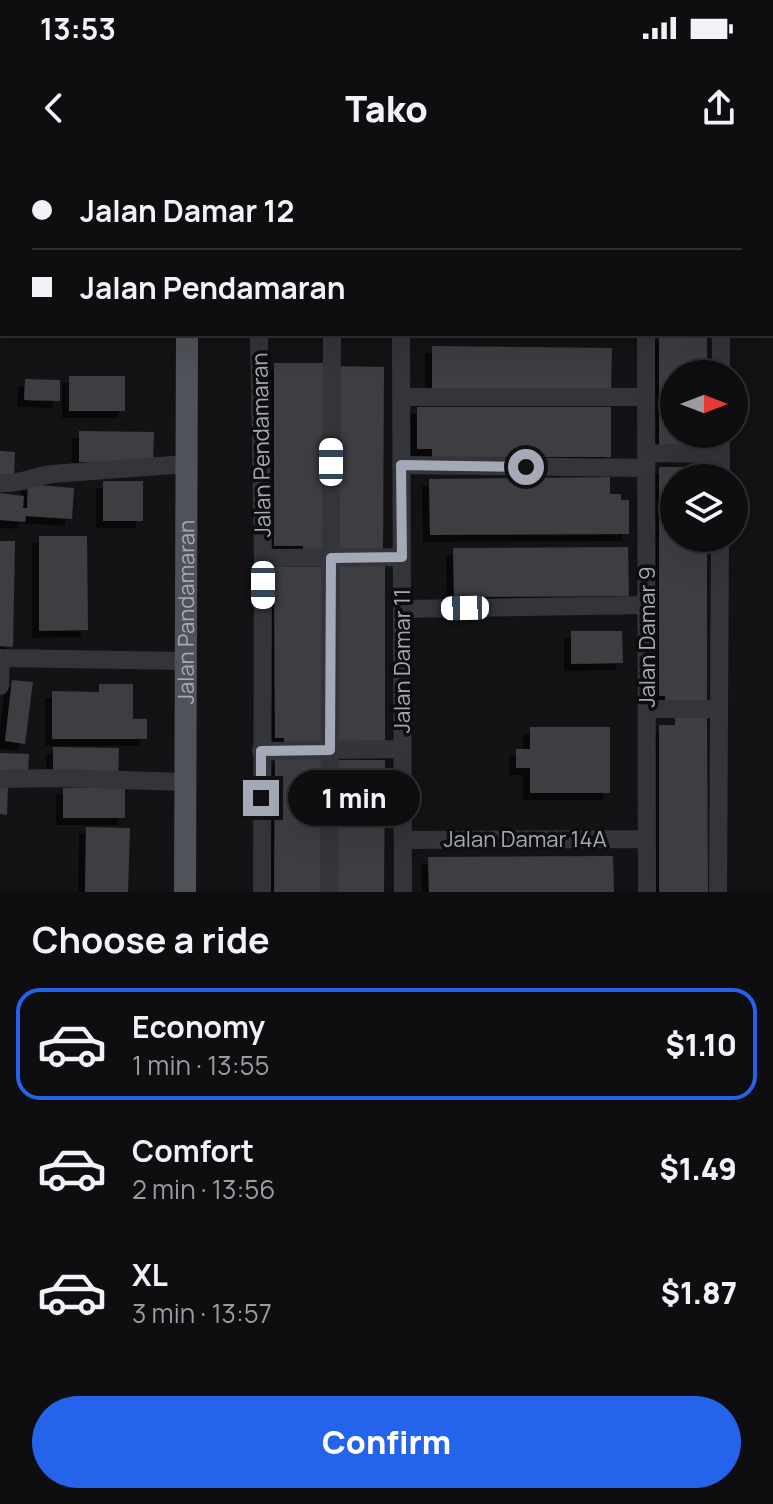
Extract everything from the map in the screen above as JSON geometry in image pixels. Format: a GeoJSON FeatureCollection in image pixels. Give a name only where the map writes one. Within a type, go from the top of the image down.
{"type":"FeatureCollection","features":[{"type":"Feature","properties":{"kind":"main road","name":"Jalan Pandamaran"},"geometry":{"type":"LineString","coordinates":[[185,892],[187,336]]}},
{"type":"Feature","properties":{"kind":"street","name":"Jalan Pendamaran"},"geometry":{"type":"LineString","coordinates":[[259,336],[263,558],[262,892]]}},
{"type":"Feature","properties":{"kind":"street"},"geometry":{"type":"LineString","coordinates":[[329,892],[332,336]]}},
{"type":"Feature","properties":{"kind":"street","name":"Jalan Damar 11"},"geometry":{"type":"LineString","coordinates":[[401,336],[403,892]]}},
{"type":"Feature","properties":{"kind":"street","name":"Jalan Damar 9"},"geometry":{"type":"LineString","coordinates":[[646,336],[647,892]]}},
{"type":"Feature","properties":{"kind":"street"},"geometry":{"type":"LineString","coordinates":[[721,336],[721,360]]}},
{"type":"Feature","properties":{"kind":"street"},"geometry":{"type":"LineString","coordinates":[[401,397],[646,397]]}},
{"type":"Feature","properties":{"kind":"street"},"geometry":{"type":"LineString","coordinates":[[721,448],[721,464]]}},
{"type":"Feature","properties":{"kind":"street"},"geometry":{"type":"LineString","coordinates":[[401,465],[646,461],[721,454]]}},
{"type":"Feature","properties":{"kind":"street"},"geometry":{"type":"LineString","coordinates":[[0,483],[17,483],[52,474],[187,464]]}},
{"type":"Feature","properties":{"kind":"street"},"geometry":{"type":"LineString","coordinates":[[718,892],[720,552]]}},
{"type":"Feature","properties":{"kind":"street"},"geometry":{"type":"LineString","coordinates":[[263,558],[402,557]]}},
{"type":"Feature","properties":{"kind":"street"},"geometry":{"type":"LineString","coordinates":[[402,609],[647,605]]}},
{"type":"Feature","properties":{"kind":"street"},"geometry":{"type":"LineString","coordinates":[[0,686],[1,658],[186,661]]}},
{"type":"Feature","properties":{"kind":"street"},"geometry":{"type":"LineString","coordinates":[[647,709],[719,709]]}},
{"type":"Feature","properties":{"kind":"street"},"geometry":{"type":"LineString","coordinates":[[261,751],[402,749]]}},
{"type":"Feature","properties":{"kind":"street"},"geometry":{"type":"LineString","coordinates":[[0,779],[186,782]]}},
{"type":"Feature","properties":{"kind":"street","name":"Jalan Damar 14A"},"geometry":{"type":"LineString","coordinates":[[403,840],[647,839]]}},
{"type":"Feature","properties":{"kind":"building"},"geometry":{"type":"Polygon","coordinates":[[[659,336],[707,336],[707,360],[660,360],[660,445],[659,336]]]}},
{"type":"Feature","properties":{"kind":"building"},"geometry":{"type":"Polygon","coordinates":[[[432,346],[612,348],[611,394],[432,392],[432,346]]]}},
{"type":"Feature","properties":{"kind":"building"},"geometry":{"type":"Polygon","coordinates":[[[274,363],[323,363],[323,554],[303,554],[303,546],[274,546],[274,363]]]}},
{"type":"Feature","properties":{"kind":"building"},"geometry":{"type":"Polygon","coordinates":[[[335,366],[384,367],[383,553],[335,553],[335,366]]]}},
{"type":"Feature","properties":{"kind":"building"},"geometry":{"type":"Polygon","coordinates":[[[69,376],[125,376],[125,411],[69,411],[69,376]]]}},
{"type":"Feature","properties":{"kind":"building"},"geometry":{"type":"Polygon","coordinates":[[[25,379],[60,380],[60,401],[24,400],[25,379]]]}},
{"type":"Feature","properties":{"kind":"building"},"geometry":{"type":"Polygon","coordinates":[[[417,407],[611,407],[611,457],[432,457],[432,449],[417,449],[417,407]]]}},
{"type":"Feature","properties":{"kind":"building"},"geometry":{"type":"Polygon","coordinates":[[[79,431],[154,432],[153,463],[79,462],[79,431]]]}},
{"type":"Feature","properties":{"kind":"building"},"geometry":{"type":"Polygon","coordinates":[[[0,451],[15,452],[14,477],[0,476],[0,451]]]}},
{"type":"Feature","properties":{"kind":"building"},"geometry":{"type":"Polygon","coordinates":[[[660,467],[660,552],[707,552],[707,704],[665,704],[665,696],[659,696],[660,467]]]}},
{"type":"Feature","properties":{"kind":"building"},"geometry":{"type":"Polygon","coordinates":[[[610,477],[610,494],[621,494],[621,500],[629,500],[629,534],[430,535],[429,479],[610,477]]]}},
{"type":"Feature","properties":{"kind":"building"},"geometry":{"type":"Polygon","coordinates":[[[103,481],[143,481],[143,521],[103,521],[103,481]]]}},
{"type":"Feature","properties":{"kind":"building"},"geometry":{"type":"Polygon","coordinates":[[[28,484],[74,488],[72,519],[26,516],[25,522],[0,520],[0,493],[24,496],[23,508],[27,508],[28,484]]]}},
{"type":"Feature","properties":{"kind":"building"},"geometry":{"type":"Polygon","coordinates":[[[39,536],[87,536],[88,630],[39,631],[39,536]]]}},
{"type":"Feature","properties":{"kind":"building"},"geometry":{"type":"Polygon","coordinates":[[[0,541],[15,541],[13,647],[0,646],[0,541]]]}},
{"type":"Feature","properties":{"kind":"building"},"geometry":{"type":"Polygon","coordinates":[[[628,547],[629,596],[454,597],[453,548],[628,547]]]}},
{"type":"Feature","properties":{"kind":"building"},"geometry":{"type":"Polygon","coordinates":[[[335,566],[385,566],[385,745],[335,745],[335,566]]]}},
{"type":"Feature","properties":{"kind":"building"},"geometry":{"type":"Polygon","coordinates":[[[274,567],[322,567],[322,746],[284,746],[284,738],[275,738],[274,567]]]}},
{"type":"Feature","properties":{"kind":"building"},"geometry":{"type":"Polygon","coordinates":[[[571,631],[622,631],[623,663],[571,664],[571,631]]]}},
{"type":"Feature","properties":{"kind":"building"},"geometry":{"type":"Polygon","coordinates":[[[12,680],[33,682],[25,744],[5,741],[12,680]]]}},
{"type":"Feature","properties":{"kind":"building"},"geometry":{"type":"Polygon","coordinates":[[[99,684],[133,684],[133,719],[147,719],[147,739],[52,739],[52,691],[99,692],[99,684]]]}},
{"type":"Feature","properties":{"kind":"building"},"geometry":{"type":"Polygon","coordinates":[[[675,718],[707,718],[708,892],[659,892],[659,725],[675,725],[675,718]]]}},
{"type":"Feature","properties":{"kind":"building"},"geometry":{"type":"Polygon","coordinates":[[[530,727],[610,727],[610,793],[530,793],[530,768],[516,768],[516,749],[530,749],[530,727]]]}},
{"type":"Feature","properties":{"kind":"building"},"geometry":{"type":"Polygon","coordinates":[[[53,747],[119,748],[118,776],[53,775],[53,747]]]}},
{"type":"Feature","properties":{"kind":"building"},"geometry":{"type":"Polygon","coordinates":[[[0,753],[29,754],[28,774],[0,773],[0,753]]]}},
{"type":"Feature","properties":{"kind":"building"},"geometry":{"type":"Polygon","coordinates":[[[275,759],[323,759],[323,892],[274,892],[275,759]]]}},
{"type":"Feature","properties":{"kind":"building"},"geometry":{"type":"Polygon","coordinates":[[[335,760],[385,760],[384,892],[334,892],[335,760]]]}},
{"type":"Feature","properties":{"kind":"building"},"geometry":{"type":"Polygon","coordinates":[[[0,786],[8,786],[7,815],[0,814],[0,786]]]}},
{"type":"Feature","properties":{"kind":"building"},"geometry":{"type":"Polygon","coordinates":[[[63,788],[125,788],[125,818],[63,818],[63,788]]]}},
{"type":"Feature","properties":{"kind":"building"},"geometry":{"type":"Polygon","coordinates":[[[86,827],[130,828],[128,892],[85,892],[86,827]]]}},
{"type":"Feature","properties":{"kind":"building"},"geometry":{"type":"Polygon","coordinates":[[[613,856],[614,892],[429,892],[428,857],[613,856]]]}},
{"type":"Feature","properties":{"kind":"route"},"geometry":{"type":"LineString","coordinates":[[261,798],[261,751],[330,750],[331,558],[402,557],[401,465],[526,467]]}}]}
